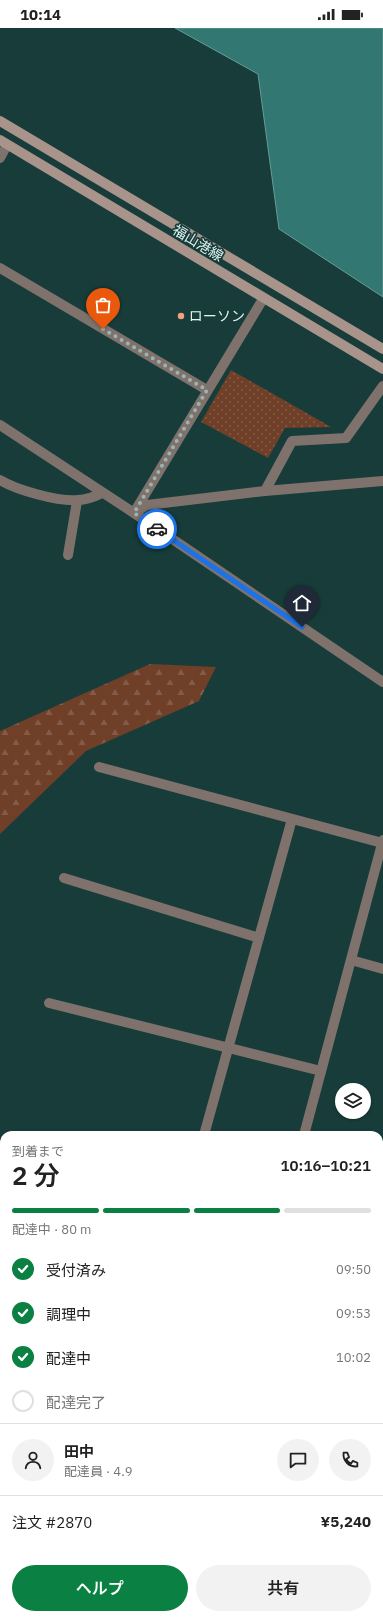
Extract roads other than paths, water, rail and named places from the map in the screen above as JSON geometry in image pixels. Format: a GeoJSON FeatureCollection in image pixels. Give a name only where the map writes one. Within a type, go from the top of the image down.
{"type":"FeatureCollection","features":[{"type":"Feature","properties":{"kind":"main road","name":"福山港線"},"geometry":{"type":"LineString","coordinates":[[0,121],[383,349]]}},
{"type":"Feature","properties":{"kind":"main road","name":"福山港線"},"geometry":{"type":"LineString","coordinates":[[4,142],[383,369]]}},
{"type":"Feature","properties":{"kind":"street"},"geometry":{"type":"LineString","coordinates":[[0,158],[4,142]]}},
{"type":"Feature","properties":{"kind":"street"},"geometry":{"type":"LineString","coordinates":[[0,268],[207,390]]}},
{"type":"Feature","properties":{"kind":"street"},"geometry":{"type":"LineString","coordinates":[[134,513],[263,298]]}},
{"type":"Feature","properties":{"kind":"street"},"geometry":{"type":"LineString","coordinates":[[265,491],[292,441],[346,438],[383,386]]}},
{"type":"Feature","properties":{"kind":"street"},"geometry":{"type":"LineString","coordinates":[[0,425],[134,513],[383,682]]}},
{"type":"Feature","properties":{"kind":"street"},"geometry":{"type":"LineString","coordinates":[[0,480],[12,488],[68,501],[90,499],[102,493]]}},
{"type":"Feature","properties":{"kind":"street"},"geometry":{"type":"LineString","coordinates":[[134,513],[147,505],[265,491],[383,481]]}},
{"type":"Feature","properties":{"kind":"street"},"geometry":{"type":"LineString","coordinates":[[68,555],[77,501]]}},
{"type":"Feature","properties":{"kind":"street"},"geometry":{"type":"LineString","coordinates":[[99,767],[292,819],[382,841],[305,1131]]}},
{"type":"Feature","properties":{"kind":"street"},"geometry":{"type":"LineString","coordinates":[[205,1131],[292,819]]}},
{"type":"Feature","properties":{"kind":"street"},"geometry":{"type":"LineString","coordinates":[[64,878],[259,938]]}},
{"type":"Feature","properties":{"kind":"street"},"geometry":{"type":"LineString","coordinates":[[351,960],[383,969]]}},
{"type":"Feature","properties":{"kind":"street"},"geometry":{"type":"LineString","coordinates":[[50,1004],[321,1071]]}},
{"type":"Feature","properties":{"kind":"water"},"geometry":{"type":"Polygon","coordinates":[[[175,28],[383,28],[383,297],[279,229],[258,74],[175,28]]]}},
{"type":"Feature","properties":{"kind":"place","name":"ローソン"},"geometry":{"type":"Point","coordinates":[181,316]}}]}
